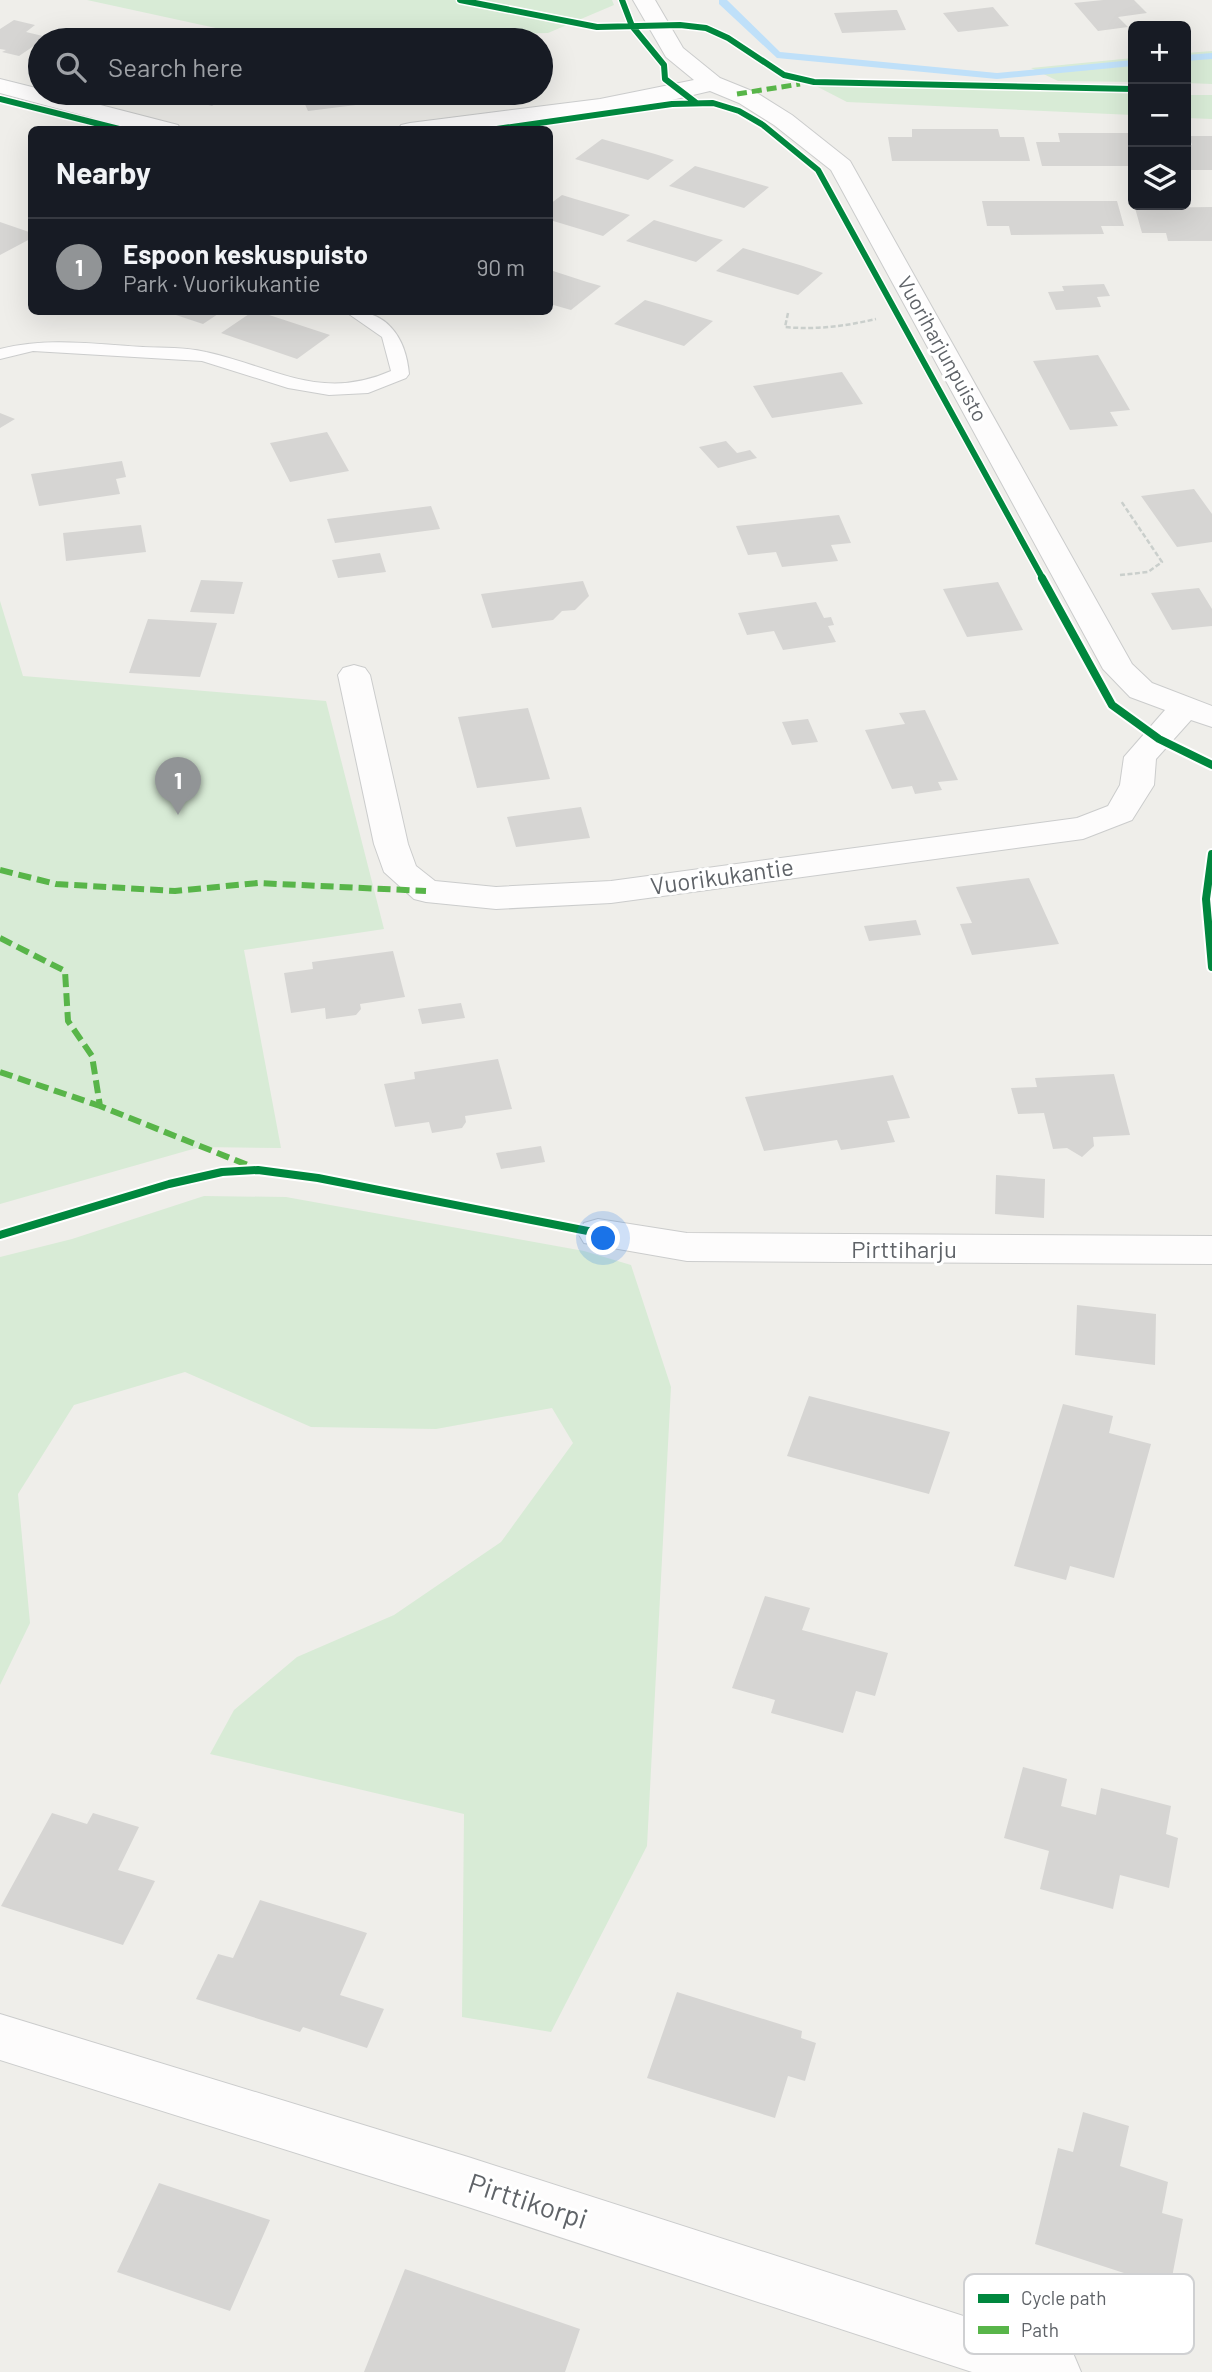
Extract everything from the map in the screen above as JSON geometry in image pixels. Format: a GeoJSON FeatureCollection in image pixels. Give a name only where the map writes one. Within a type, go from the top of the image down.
{"type":"FeatureCollection","features":[{"type":"Feature","properties":{"kind":"street","name":"Vuoriharjunpuisto"},"geometry":{"type":"LineString","coordinates":[[644,0],[674,52],[712,82],[748,98],[783,120],[841,166],[1119,669],[1141,690],[1198,712]]}},
{"type":"Feature","properties":{"kind":"street"},"geometry":{"type":"LineString","coordinates":[[441,126],[601,105],[681,92],[712,82]]}},
{"type":"Feature","properties":{"kind":"street"},"geometry":{"type":"LineString","coordinates":[[0,86],[28,96]]}},
{"type":"Feature","properties":{"kind":"street"},"geometry":{"type":"LineString","coordinates":[[54,105],[99,121],[138,126]]}},
{"type":"Feature","properties":{"kind":"street","name":"Vuorikukantie"},"geometry":{"type":"LineString","coordinates":[[354,675],[391,844],[401,872],[426,891],[496,898],[611,892],[1083,828],[1120,813],[1137,785],[1140,757],[1198,712]]}},
{"type":"Feature","properties":{"kind":"street","name":"Pirttiharju"},"geometry":{"type":"LineString","coordinates":[[598,1233],[687,1247],[1212,1250]]}},
{"type":"Feature","properties":{"kind":"street","name":"Pirttikorpi"},"geometry":{"type":"LineString","coordinates":[[0,2037],[468,2182],[964,2343]]}},
{"type":"Feature","properties":{"kind":"street","name":"Pirttikorpi"},"geometry":{"type":"LineString","coordinates":[[998,2354],[1054,2372]]}},
{"type":"Feature","properties":{"kind":"lane"},"geometry":{"type":"LineString","coordinates":[[0,354],[33,346],[58,346],[203,356],[294,384],[329,390],[368,388],[400,374],[399,350],[386,327],[361,315]]}},
{"type":"Feature","properties":{"kind":"path"},"geometry":{"type":"LineString","coordinates":[[788,313],[785,327],[806,330],[852,325],[883,317]]}},
{"type":"Feature","properties":{"kind":"path"},"geometry":{"type":"LineString","coordinates":[[1115,575],[1148,572],[1162,562],[1121,501]]}},
{"type":"Feature","properties":{"kind":"green space"},"geometry":{"type":"Polygon","coordinates":[[[87,0],[612,0],[614,5],[553,31],[553,28],[216,28],[87,0]]]}},
{"type":"Feature","properties":{"kind":"green space"},"geometry":{"type":"Polygon","coordinates":[[[1212,51],[1212,84],[1191,83],[1191,53],[1212,51]]]}},
{"type":"Feature","properties":{"kind":"green space"},"geometry":{"type":"Polygon","coordinates":[[[1128,58],[1128,82],[1058,81],[1031,68],[1128,58]]]}},
{"type":"Feature","properties":{"kind":"green space"},"geometry":{"type":"Polygon","coordinates":[[[814,85],[1128,93],[1128,115],[847,102],[814,85]]]}},
{"type":"Feature","properties":{"kind":"green space"},"geometry":{"type":"Polygon","coordinates":[[[1191,95],[1212,95],[1212,119],[1191,118],[1191,95]]]}},
{"type":"Feature","properties":{"kind":"green space"},"geometry":{"type":"Polygon","coordinates":[[[0,601],[23,676],[326,701],[384,929],[244,950],[281,1148],[200,1147],[0,1204],[0,601]]]}},
{"type":"Feature","properties":{"kind":"green space"},"geometry":{"type":"Polygon","coordinates":[[[204,1196],[286,1197],[584,1251],[631,1265],[671,1387],[647,1846],[551,2032],[462,2017],[464,1814],[210,1754],[234,1710],[297,1657],[394,1615],[501,1542],[573,1443],[552,1408],[436,1429],[311,1427],[185,1372],[74,1405],[18,1494],[30,1623],[0,1685],[0,1257],[72,1239],[204,1196]]]}},
{"type":"Feature","properties":{"kind":"building"},"geometry":{"type":"Polygon","coordinates":[[[1134,0],[1147,13],[1118,17],[1128,27],[1098,31],[1074,3],[1134,0]]]}},
{"type":"Feature","properties":{"kind":"building"},"geometry":{"type":"Polygon","coordinates":[[[993,7],[1009,26],[958,32],[943,13],[993,7]]]}},
{"type":"Feature","properties":{"kind":"building"},"geometry":{"type":"Polygon","coordinates":[[[897,10],[906,30],[842,33],[834,13],[897,10]]]}},
{"type":"Feature","properties":{"kind":"building"},"geometry":{"type":"Polygon","coordinates":[[[14,20],[35,25],[26,32],[28,50],[19,56],[2,52],[6,50],[0,49],[0,29],[14,20]]]}},
{"type":"Feature","properties":{"kind":"building"},"geometry":{"type":"Polygon","coordinates":[[[305,105],[356,105],[308,111],[305,105]]]}},
{"type":"Feature","properties":{"kind":"building"},"geometry":{"type":"Polygon","coordinates":[[[912,129],[998,129],[1000,137],[1024,137],[1030,161],[892,161],[888,137],[912,137],[912,129]]]}},
{"type":"Feature","properties":{"kind":"building"},"geometry":{"type":"Polygon","coordinates":[[[1058,133],[1128,133],[1128,166],[1042,166],[1036,142],[1060,142],[1058,133]]]}},
{"type":"Feature","properties":{"kind":"building"},"geometry":{"type":"Polygon","coordinates":[[[1191,136],[1212,136],[1212,170],[1191,170],[1191,136]]]}},
{"type":"Feature","properties":{"kind":"building"},"geometry":{"type":"Polygon","coordinates":[[[602,139],[674,160],[648,180],[575,159],[602,139]]]}},
{"type":"Feature","properties":{"kind":"building"},"geometry":{"type":"Polygon","coordinates":[[[695,166],[769,187],[744,208],[669,186],[695,166]]]}},
{"type":"Feature","properties":{"kind":"building"},"geometry":{"type":"Polygon","coordinates":[[[562,195],[630,215],[603,236],[553,221],[553,202],[562,195]]]}},
{"type":"Feature","properties":{"kind":"building"},"geometry":{"type":"Polygon","coordinates":[[[982,201],[1117,201],[1124,226],[1101,226],[1104,234],[1011,235],[1009,226],[987,226],[982,201]]]}},
{"type":"Feature","properties":{"kind":"building"},"geometry":{"type":"Polygon","coordinates":[[[1191,207],[1212,207],[1212,241],[1168,241],[1166,233],[1142,233],[1136,210],[1191,210],[1191,207]]]}},
{"type":"Feature","properties":{"kind":"building"},"geometry":{"type":"Polygon","coordinates":[[[654,220],[723,240],[696,262],[626,241],[654,220]]]}},
{"type":"Feature","properties":{"kind":"building"},"geometry":{"type":"Polygon","coordinates":[[[0,222],[28,232],[28,240],[0,255],[0,222]]]}},
{"type":"Feature","properties":{"kind":"building"},"geometry":{"type":"Polygon","coordinates":[[[743,248],[823,273],[798,295],[716,271],[743,248]]]}},
{"type":"Feature","properties":{"kind":"building"},"geometry":{"type":"Polygon","coordinates":[[[553,271],[601,286],[571,310],[553,305],[553,271]]]}},
{"type":"Feature","properties":{"kind":"building"},"geometry":{"type":"Polygon","coordinates":[[[1104,284],[1110,296],[1097,297],[1101,307],[1056,310],[1048,292],[1064,291],[1062,286],[1104,284]]]}},
{"type":"Feature","properties":{"kind":"building"},"geometry":{"type":"Polygon","coordinates":[[[645,300],[713,321],[684,346],[614,324],[645,300]]]}},
{"type":"Feature","properties":{"kind":"building"},"geometry":{"type":"Polygon","coordinates":[[[176,315],[216,315],[203,324],[176,315]]]}},
{"type":"Feature","properties":{"kind":"building"},"geometry":{"type":"Polygon","coordinates":[[[248,315],[269,315],[330,335],[297,359],[221,333],[248,315]]]}},
{"type":"Feature","properties":{"kind":"building"},"geometry":{"type":"Polygon","coordinates":[[[1098,355],[1130,410],[1110,412],[1118,426],[1070,430],[1033,361],[1098,355]]]}},
{"type":"Feature","properties":{"kind":"building"},"geometry":{"type":"Polygon","coordinates":[[[842,372],[863,404],[772,418],[753,386],[842,372]]]}},
{"type":"Feature","properties":{"kind":"building"},"geometry":{"type":"Polygon","coordinates":[[[0,413],[15,419],[0,428],[0,413]]]}},
{"type":"Feature","properties":{"kind":"building"},"geometry":{"type":"Polygon","coordinates":[[[327,432],[349,471],[290,482],[270,443],[327,432]]]}},
{"type":"Feature","properties":{"kind":"building"},"geometry":{"type":"Polygon","coordinates":[[[726,441],[737,453],[750,450],[757,458],[718,468],[699,447],[726,441]]]}},
{"type":"Feature","properties":{"kind":"building"},"geometry":{"type":"Polygon","coordinates":[[[122,461],[126,477],[116,479],[120,494],[39,506],[31,474],[122,461]]]}},
{"type":"Feature","properties":{"kind":"building"},"geometry":{"type":"Polygon","coordinates":[[[1194,489],[1212,514],[1212,542],[1177,547],[1141,496],[1194,489]]]}},
{"type":"Feature","properties":{"kind":"building"},"geometry":{"type":"Polygon","coordinates":[[[431,506],[440,529],[335,543],[327,519],[431,506]]]}},
{"type":"Feature","properties":{"kind":"building"},"geometry":{"type":"Polygon","coordinates":[[[839,515],[851,543],[831,545],[838,561],[782,567],[776,552],[748,555],[736,526],[839,515]]]}},
{"type":"Feature","properties":{"kind":"building"},"geometry":{"type":"Polygon","coordinates":[[[141,525],[146,552],[66,561],[63,533],[141,525]]]}},
{"type":"Feature","properties":{"kind":"building"},"geometry":{"type":"Polygon","coordinates":[[[380,553],[386,572],[338,578],[332,560],[380,553]]]}},
{"type":"Feature","properties":{"kind":"building"},"geometry":{"type":"Polygon","coordinates":[[[201,580],[243,582],[234,614],[190,612],[201,580]]]}},
{"type":"Feature","properties":{"kind":"building"},"geometry":{"type":"Polygon","coordinates":[[[583,581],[589,596],[575,610],[562,611],[553,620],[492,628],[481,594],[583,581]]]}},
{"type":"Feature","properties":{"kind":"building"},"geometry":{"type":"Polygon","coordinates":[[[998,582],[1023,630],[967,637],[943,589],[998,582]]]}},
{"type":"Feature","properties":{"kind":"building"},"geometry":{"type":"Polygon","coordinates":[[[1199,588],[1212,609],[1212,626],[1172,630],[1151,593],[1199,588]]]}},
{"type":"Feature","properties":{"kind":"building"},"geometry":{"type":"Polygon","coordinates":[[[816,602],[824,618],[831,617],[834,625],[828,626],[836,642],[783,650],[774,631],[747,635],[738,613],[816,602]]]}},
{"type":"Feature","properties":{"kind":"building"},"geometry":{"type":"Polygon","coordinates":[[[148,619],[217,623],[200,677],[129,673],[148,619]]]}},
{"type":"Feature","properties":{"kind":"building"},"geometry":{"type":"Polygon","coordinates":[[[528,708],[550,779],[477,788],[458,717],[528,708]]]}},
{"type":"Feature","properties":{"kind":"building"},"geometry":{"type":"Polygon","coordinates":[[[925,710],[958,780],[938,782],[942,790],[915,794],[912,786],[892,789],[865,730],[905,724],[899,713],[925,710]]]}},
{"type":"Feature","properties":{"kind":"building"},"geometry":{"type":"Polygon","coordinates":[[[808,719],[818,742],[792,745],[782,722],[808,719]]]}},
{"type":"Feature","properties":{"kind":"building"},"geometry":{"type":"Polygon","coordinates":[[[581,807],[590,838],[516,847],[507,817],[581,807]]]}},
{"type":"Feature","properties":{"kind":"building"},"geometry":{"type":"Polygon","coordinates":[[[1029,878],[1059,944],[972,955],[960,924],[972,923],[956,887],[1029,878]]]}},
{"type":"Feature","properties":{"kind":"building"},"geometry":{"type":"Polygon","coordinates":[[[916,920],[921,935],[869,941],[864,926],[916,920]]]}},
{"type":"Feature","properties":{"kind":"building"},"geometry":{"type":"Polygon","coordinates":[[[393,951],[405,997],[360,1004],[361,1009],[356,1015],[326,1019],[325,1008],[291,1013],[284,973],[313,969],[312,962],[393,951]]]}},
{"type":"Feature","properties":{"kind":"building"},"geometry":{"type":"Polygon","coordinates":[[[461,1003],[465,1018],[422,1024],[418,1009],[461,1003]]]}},
{"type":"Feature","properties":{"kind":"building"},"geometry":{"type":"Polygon","coordinates":[[[498,1059],[512,1109],[465,1116],[466,1122],[462,1128],[432,1133],[429,1122],[395,1127],[384,1084],[415,1079],[414,1072],[498,1059]]]}},
{"type":"Feature","properties":{"kind":"building"},"geometry":{"type":"Polygon","coordinates":[[[1114,1074],[1130,1135],[1093,1137],[1094,1146],[1082,1157],[1067,1148],[1053,1149],[1044,1113],[1018,1114],[1011,1088],[1037,1087],[1035,1078],[1114,1074]]]}},
{"type":"Feature","properties":{"kind":"building"},"geometry":{"type":"Polygon","coordinates":[[[893,1075],[910,1118],[887,1121],[895,1142],[841,1150],[837,1140],[764,1151],[745,1097],[893,1075]]]}},
{"type":"Feature","properties":{"kind":"building"},"geometry":{"type":"Polygon","coordinates":[[[541,1146],[545,1162],[501,1169],[496,1153],[541,1146]]]}},
{"type":"Feature","properties":{"kind":"building"},"geometry":{"type":"Polygon","coordinates":[[[996,1175],[1045,1179],[1044,1218],[995,1214],[996,1175]]]}},
{"type":"Feature","properties":{"kind":"building"},"geometry":{"type":"Polygon","coordinates":[[[1077,1305],[1156,1314],[1155,1365],[1075,1355],[1077,1305]]]}},
{"type":"Feature","properties":{"kind":"building"},"geometry":{"type":"Polygon","coordinates":[[[809,1396],[950,1432],[929,1494],[787,1456],[809,1396]]]}},
{"type":"Feature","properties":{"kind":"building"},"geometry":{"type":"Polygon","coordinates":[[[1063,1404],[1113,1416],[1109,1433],[1151,1444],[1114,1578],[1070,1566],[1066,1580],[1014,1566],[1063,1404]]]}},
{"type":"Feature","properties":{"kind":"building"},"geometry":{"type":"Polygon","coordinates":[[[765,1596],[810,1608],[802,1630],[888,1653],[875,1696],[856,1691],[843,1733],[771,1713],[775,1700],[732,1688],[765,1596]]]}},
{"type":"Feature","properties":{"kind":"building"},"geometry":{"type":"Polygon","coordinates":[[[1023,1767],[1067,1779],[1061,1806],[1096,1815],[1101,1788],[1171,1806],[1166,1834],[1178,1838],[1169,1888],[1120,1875],[1113,1909],[1040,1889],[1049,1851],[1004,1838],[1023,1767]]]}},
{"type":"Feature","properties":{"kind":"building"},"geometry":{"type":"Polygon","coordinates":[[[52,1813],[87,1824],[93,1813],[139,1827],[118,1870],[155,1881],[123,1945],[1,1906],[52,1813]]]}},
{"type":"Feature","properties":{"kind":"building"},"geometry":{"type":"Polygon","coordinates":[[[260,1900],[367,1933],[340,1995],[384,2009],[367,2048],[303,2027],[300,2032],[196,1999],[218,1954],[233,1958],[260,1900]]]}},
{"type":"Feature","properties":{"kind":"building"},"geometry":{"type":"Polygon","coordinates":[[[677,1992],[802,2031],[801,2038],[816,2043],[805,2081],[788,2076],[775,2118],[647,2078],[677,1992]]]}},
{"type":"Feature","properties":{"kind":"building"},"geometry":{"type":"Polygon","coordinates":[[[1083,2112],[1129,2126],[1120,2166],[1168,2182],[1162,2213],[1183,2219],[1173,2274],[1127,2274],[1035,2244],[1058,2148],[1073,2152],[1083,2112]]]}},
{"type":"Feature","properties":{"kind":"building"},"geometry":{"type":"Polygon","coordinates":[[[159,2183],[270,2220],[230,2311],[117,2272],[159,2183]]]}},
{"type":"Feature","properties":{"kind":"building"},"geometry":{"type":"Polygon","coordinates":[[[405,2269],[580,2329],[565,2372],[364,2372],[405,2269]]]}},
{"type":"Feature","properties":{"kind":"waterway"},"geometry":{"type":"LineString","coordinates":[[723,2],[777,55],[997,76],[1128,63]]}},
{"type":"Feature","properties":{"kind":"waterway"},"geometry":{"type":"LineString","coordinates":[[1191,58],[1212,56]]}},
{"type":"Feature","properties":{"kind":"marked path"},"geometry":{"type":"LineString","coordinates":[[737,94],[800,84]]}},
{"type":"Feature","properties":{"kind":"marked path"},"geometry":{"type":"LineString","coordinates":[[0,870],[56,884],[175,891],[258,883],[426,891]]}},
{"type":"Feature","properties":{"kind":"marked path"},"geometry":{"type":"LineString","coordinates":[[0,938],[65,971],[68,1021],[92,1056],[100,1106],[250,1166]]}},
{"type":"Feature","properties":{"kind":"marked path"},"geometry":{"type":"LineString","coordinates":[[0,1072],[100,1106]]}},
{"type":"Feature","properties":{"kind":"cycle path"},"geometry":{"type":"LineString","coordinates":[[460,0],[597,27],[680,25],[706,28],[728,38],[784,75],[814,82],[1128,89]]}},
{"type":"Feature","properties":{"kind":"cycle path"},"geometry":{"type":"LineString","coordinates":[[622,0],[632,26],[664,65],[665,79],[695,102]]}},
{"type":"Feature","properties":{"kind":"cycle path"},"geometry":{"type":"LineString","coordinates":[[0,99],[107,126]]}},
{"type":"Feature","properties":{"kind":"cycle path"},"geometry":{"type":"LineString","coordinates":[[518,126],[672,104],[713,103],[751,117],[786,142],[818,170],[1112,705],[1159,739],[1212,765]]}},
{"type":"Feature","properties":{"kind":"cycle path"},"geometry":{"type":"LineString","coordinates":[[1212,854],[1206,899],[1212,967]]}},
{"type":"Feature","properties":{"kind":"cycle path"},"geometry":{"type":"LineString","coordinates":[[0,1235],[169,1184],[222,1172],[258,1170],[318,1178],[598,1233]]}},
{"type":"Feature","properties":{"kind":"place","name":"Espoon keskuspuisto"},"geometry":{"type":"Point","coordinates":[178,815]}}]}
